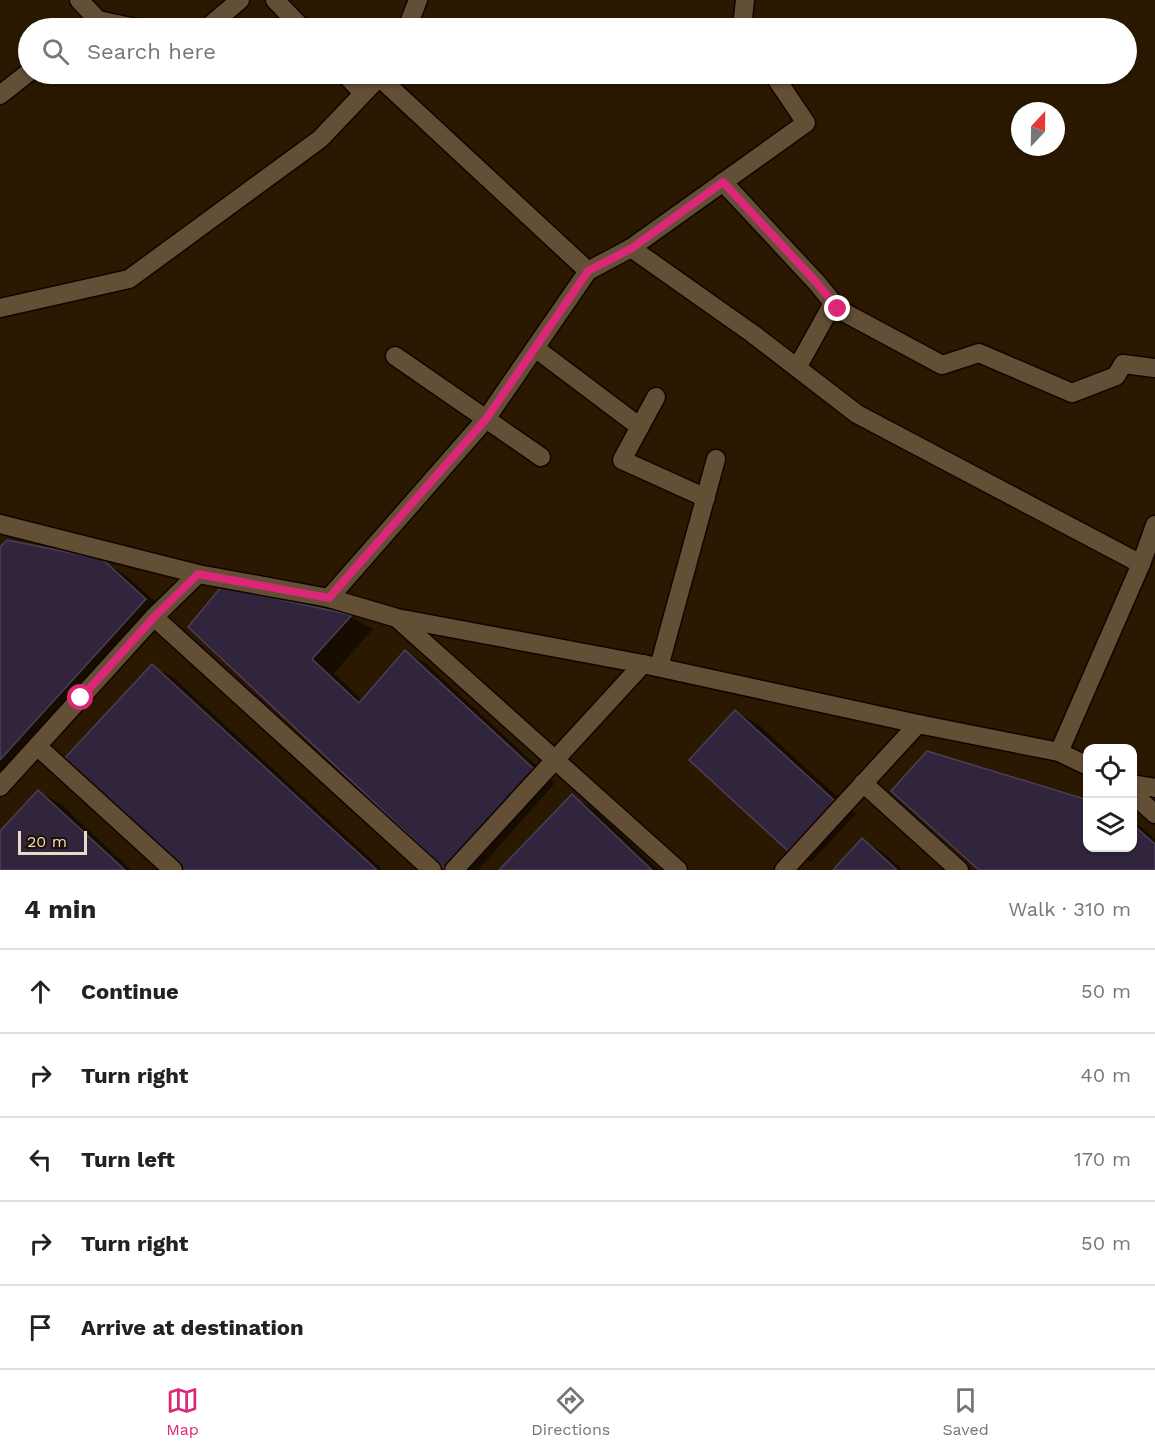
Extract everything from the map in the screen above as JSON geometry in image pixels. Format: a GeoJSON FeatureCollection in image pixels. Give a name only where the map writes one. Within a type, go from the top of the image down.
{"type":"FeatureCollection","features":[{"type":"Feature","properties":{"kind":"street"},"geometry":{"type":"LineString","coordinates":[[79,0],[89,18]]}},
{"type":"Feature","properties":{"kind":"street"},"geometry":{"type":"LineString","coordinates":[[219,18],[240,0]]}},
{"type":"Feature","properties":{"kind":"street"},"geometry":{"type":"LineString","coordinates":[[275,0],[292,18]]}},
{"type":"Feature","properties":{"kind":"street"},"geometry":{"type":"LineString","coordinates":[[411,18],[418,0]]}},
{"type":"Feature","properties":{"kind":"street"},"geometry":{"type":"LineString","coordinates":[[743,18],[745,0]]}},
{"type":"Feature","properties":{"kind":"street"},"geometry":{"type":"LineString","coordinates":[[0,95],[18,82]]}},
{"type":"Feature","properties":{"kind":"street"},"geometry":{"type":"LineString","coordinates":[[354,84],[363,93]]}},
{"type":"Feature","properties":{"kind":"street"},"geometry":{"type":"LineString","coordinates":[[0,308],[129,279],[320,139],[372,84]]}},
{"type":"Feature","properties":{"kind":"street"},"geometry":{"type":"LineString","coordinates":[[391,84],[588,271]]}},
{"type":"Feature","properties":{"kind":"street"},"geometry":{"type":"LineString","coordinates":[[329,598],[486,419],[588,271],[632,248],[806,123],[780,84]]}},
{"type":"Feature","properties":{"kind":"street"},"geometry":{"type":"LineString","coordinates":[[723,182],[838,309],[942,365],[979,353],[1072,393],[1116,376],[1123,364],[1155,368]]}},
{"type":"Feature","properties":{"kind":"street"},"geometry":{"type":"LineString","coordinates":[[632,248],[857,414],[1141,564]]}},
{"type":"Feature","properties":{"kind":"street"},"geometry":{"type":"LineString","coordinates":[[797,368],[833,303]]}},
{"type":"Feature","properties":{"kind":"street"},"geometry":{"type":"LineString","coordinates":[[535,348],[640,427]]}},
{"type":"Feature","properties":{"kind":"street"},"geometry":{"type":"LineString","coordinates":[[395,356],[541,457]]}},
{"type":"Feature","properties":{"kind":"street"},"geometry":{"type":"LineString","coordinates":[[656,397],[622,460],[706,498]]}},
{"type":"Feature","properties":{"kind":"street"},"geometry":{"type":"LineString","coordinates":[[454,870],[556,759],[651,666],[706,498],[716,459]]}},
{"type":"Feature","properties":{"kind":"street"},"geometry":{"type":"LineString","coordinates":[[0,524],[198,574],[329,598],[397,618],[651,666],[1059,752],[1083,764]]}},
{"type":"Feature","properties":{"kind":"street"},"geometry":{"type":"LineString","coordinates":[[1059,752],[1141,564],[1155,525]]}},
{"type":"Feature","properties":{"kind":"street"},"geometry":{"type":"LineString","coordinates":[[0,787],[154,617],[198,574]]}},
{"type":"Feature","properties":{"kind":"street"},"geometry":{"type":"LineString","coordinates":[[154,617],[432,870]]}},
{"type":"Feature","properties":{"kind":"street"},"geometry":{"type":"LineString","coordinates":[[397,618],[678,870]]}},
{"type":"Feature","properties":{"kind":"street"},"geometry":{"type":"LineString","coordinates":[[784,870],[918,724]]}},
{"type":"Feature","properties":{"kind":"street"},"geometry":{"type":"LineString","coordinates":[[37,746],[173,870]]}},
{"type":"Feature","properties":{"kind":"street"},"geometry":{"type":"LineString","coordinates":[[863,783],[959,870]]}},
{"type":"Feature","properties":{"kind":"street"},"geometry":{"type":"LineString","coordinates":[[1137,785],[1155,788]]}},
{"type":"Feature","properties":{"kind":"street"},"geometry":{"type":"LineString","coordinates":[[1137,797],[1155,814]]}},
{"type":"Feature","properties":{"kind":"building"},"geometry":{"type":"Polygon","coordinates":[[[7,540],[102,559],[146,599],[0,760],[0,547],[7,540]]]}},
{"type":"Feature","properties":{"kind":"building"},"geometry":{"type":"Polygon","coordinates":[[[221,587],[352,615],[312,659],[359,703],[405,650],[534,769],[445,869],[188,627],[221,587]]]}},
{"type":"Feature","properties":{"kind":"building"},"geometry":{"type":"Polygon","coordinates":[[[152,664],[377,870],[185,870],[64,759],[152,664]]]}},
{"type":"Feature","properties":{"kind":"building"},"geometry":{"type":"Polygon","coordinates":[[[735,710],[835,801],[788,851],[689,760],[735,710]]]}},
{"type":"Feature","properties":{"kind":"building"},"geometry":{"type":"Polygon","coordinates":[[[927,751],[1083,798],[1083,852],[1137,852],[1137,828],[1155,844],[1155,870],[979,870],[891,791],[927,751]]]}},
{"type":"Feature","properties":{"kind":"building"},"geometry":{"type":"Polygon","coordinates":[[[38,790],[125,870],[0,870],[0,831],[38,790]]]}},
{"type":"Feature","properties":{"kind":"building"},"geometry":{"type":"Polygon","coordinates":[[[572,794],[591,812],[652,870],[499,870],[572,794]]]}},
{"type":"Feature","properties":{"kind":"building"},"geometry":{"type":"Polygon","coordinates":[[[862,838],[897,870],[833,870],[862,838]]]}},
{"type":"Feature","properties":{"kind":"route"},"geometry":{"type":"LineString","coordinates":[[81,698],[154,617],[198,574],[329,598],[486,419],[588,271],[632,248],[723,182],[817,283],[838,309]]}}]}
